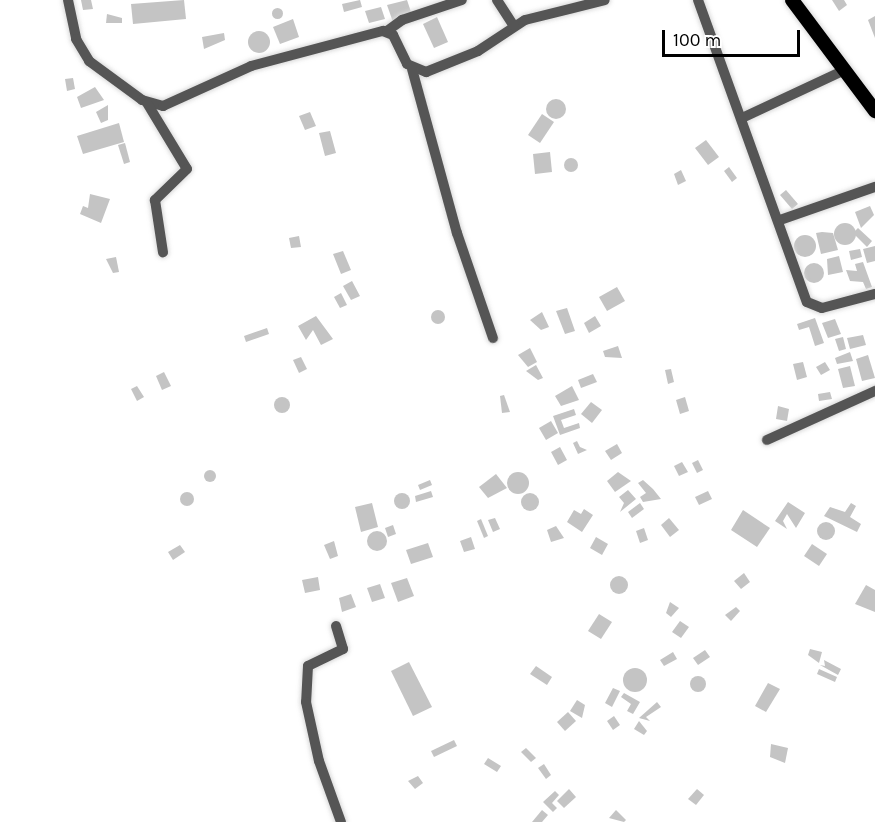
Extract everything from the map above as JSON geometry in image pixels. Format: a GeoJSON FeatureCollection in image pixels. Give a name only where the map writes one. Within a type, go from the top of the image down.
{"type":"FeatureCollection","features":[{"type":"Feature","properties":{"kind":"main road"},"geometry":{"type":"LineString","coordinates":[[792,0],[875,111]]}},
{"type":"Feature","properties":{"kind":"street"},"geometry":{"type":"LineString","coordinates":[[68,0],[80,52],[147,103],[187,170],[154,200],[164,252]]}},
{"type":"Feature","properties":{"kind":"street"},"geometry":{"type":"LineString","coordinates":[[147,103],[174,103],[251,66],[387,31],[402,20],[462,0]]}},
{"type":"Feature","properties":{"kind":"street"},"geometry":{"type":"LineString","coordinates":[[497,0],[513,25]]}},
{"type":"Feature","properties":{"kind":"street"},"geometry":{"type":"LineString","coordinates":[[411,69],[426,72],[459,59],[513,25],[605,0]]}},
{"type":"Feature","properties":{"kind":"street"},"geometry":{"type":"LineString","coordinates":[[698,0],[780,220],[807,302],[822,308],[875,294]]}},
{"type":"Feature","properties":{"kind":"street"},"geometry":{"type":"LineString","coordinates":[[387,31],[411,69],[457,233],[493,338]]}},
{"type":"Feature","properties":{"kind":"street"},"geometry":{"type":"LineString","coordinates":[[742,118],[843,71]]}},
{"type":"Feature","properties":{"kind":"street"},"geometry":{"type":"LineString","coordinates":[[780,220],[875,187]]}},
{"type":"Feature","properties":{"kind":"street"},"geometry":{"type":"LineString","coordinates":[[767,440],[875,391]]}},
{"type":"Feature","properties":{"kind":"street"},"geometry":{"type":"LineString","coordinates":[[336,626],[343,650],[308,666],[306,702],[317,754],[341,822]]}},
{"type":"Feature","properties":{"kind":"building"},"geometry":{"type":"Polygon","coordinates":[[[81,0],[91,0],[93,9],[83,10],[81,0]]]}},
{"type":"Feature","properties":{"kind":"building"},"geometry":{"type":"Polygon","coordinates":[[[184,0],[186,19],[133,24],[131,4],[184,0]]]}},
{"type":"Feature","properties":{"kind":"building"},"geometry":{"type":"Polygon","coordinates":[[[360,0],[362,7],[344,12],[342,4],[360,0]]]}},
{"type":"Feature","properties":{"kind":"building"},"geometry":{"type":"Polygon","coordinates":[[[407,0],[412,15],[393,22],[387,5],[407,0]]]}},
{"type":"Feature","properties":{"kind":"building"},"geometry":{"type":"Polygon","coordinates":[[[832,0],[844,0],[847,5],[839,11],[832,0]]]}},
{"type":"Feature","properties":{"kind":"building"},"geometry":{"type":"Polygon","coordinates":[[[277,7],[283,13],[277,19],[271,13],[277,7]]]}},
{"type":"Feature","properties":{"kind":"building"},"geometry":{"type":"Polygon","coordinates":[[[381,7],[385,19],[369,23],[365,11],[381,7]]]}},
{"type":"Feature","properties":{"kind":"building"},"geometry":{"type":"Polygon","coordinates":[[[107,14],[122,18],[122,23],[106,23],[107,14]]]}},
{"type":"Feature","properties":{"kind":"building"},"geometry":{"type":"Polygon","coordinates":[[[875,16],[875,38],[868,20],[875,16]]]}},
{"type":"Feature","properties":{"kind":"building"},"geometry":{"type":"Polygon","coordinates":[[[437,17],[448,42],[434,48],[423,24],[437,17]]]}},
{"type":"Feature","properties":{"kind":"building"},"geometry":{"type":"Polygon","coordinates":[[[293,19],[299,37],[280,44],[273,27],[293,19]]]}},
{"type":"Feature","properties":{"kind":"building"},"geometry":{"type":"Polygon","coordinates":[[[259,31],[267,34],[270,42],[267,50],[259,53],[251,50],[248,42],[251,34],[259,31]]]}},
{"type":"Feature","properties":{"kind":"building"},"geometry":{"type":"Polygon","coordinates":[[[224,33],[225,40],[204,49],[202,37],[224,33]]]}},
{"type":"Feature","properties":{"kind":"building"},"geometry":{"type":"Polygon","coordinates":[[[73,78],[75,89],[67,91],[65,79],[73,78]]]}},
{"type":"Feature","properties":{"kind":"building"},"geometry":{"type":"Polygon","coordinates":[[[95,87],[104,100],[81,108],[77,97],[95,87]]]}},
{"type":"Feature","properties":{"kind":"building"},"geometry":{"type":"Polygon","coordinates":[[[556,99],[563,102],[566,109],[563,116],[556,119],[549,116],[546,109],[549,102],[556,99]]]}},
{"type":"Feature","properties":{"kind":"building"},"geometry":{"type":"Polygon","coordinates":[[[108,105],[108,120],[101,123],[96,112],[108,105]]]}},
{"type":"Feature","properties":{"kind":"building"},"geometry":{"type":"Polygon","coordinates":[[[310,112],[316,126],[305,130],[299,116],[310,112]]]}},
{"type":"Feature","properties":{"kind":"building"},"geometry":{"type":"Polygon","coordinates":[[[542,114],[554,122],[540,143],[528,135],[542,114]]]}},
{"type":"Feature","properties":{"kind":"building"},"geometry":{"type":"Polygon","coordinates":[[[119,123],[124,142],[83,154],[77,136],[119,123]]]}},
{"type":"Feature","properties":{"kind":"building"},"geometry":{"type":"Polygon","coordinates":[[[330,131],[336,153],[325,156],[319,133],[330,131]]]}},
{"type":"Feature","properties":{"kind":"building"},"geometry":{"type":"Polygon","coordinates":[[[706,140],[719,157],[708,165],[695,148],[706,140]]]}},
{"type":"Feature","properties":{"kind":"building"},"geometry":{"type":"Polygon","coordinates":[[[125,143],[130,162],[124,164],[118,145],[125,143]]]}},
{"type":"Feature","properties":{"kind":"building"},"geometry":{"type":"Polygon","coordinates":[[[550,152],[552,172],[535,174],[533,154],[550,152]]]}},
{"type":"Feature","properties":{"kind":"building"},"geometry":{"type":"Polygon","coordinates":[[[571,158],[576,160],[578,165],[576,170],[571,172],[566,170],[564,165],[566,160],[571,158]]]}},
{"type":"Feature","properties":{"kind":"building"},"geometry":{"type":"Polygon","coordinates":[[[729,167],[737,178],[732,182],[724,171],[729,167]]]}},
{"type":"Feature","properties":{"kind":"building"},"geometry":{"type":"Polygon","coordinates":[[[681,170],[686,181],[678,185],[674,174],[681,170]]]}},
{"type":"Feature","properties":{"kind":"building"},"geometry":{"type":"Polygon","coordinates":[[[786,190],[798,204],[792,209],[780,195],[786,190]]]}},
{"type":"Feature","properties":{"kind":"building"},"geometry":{"type":"Polygon","coordinates":[[[90,194],[110,199],[101,223],[80,214],[83,206],[88,208],[90,194]]]}},
{"type":"Feature","properties":{"kind":"building"},"geometry":{"type":"Polygon","coordinates":[[[870,206],[874,215],[861,228],[855,212],[870,206]]]}},
{"type":"Feature","properties":{"kind":"building"},"geometry":{"type":"Polygon","coordinates":[[[845,223],[853,226],[856,234],[853,242],[845,245],[837,242],[834,234],[837,226],[845,223]]]}},
{"type":"Feature","properties":{"kind":"building"},"geometry":{"type":"Polygon","coordinates":[[[858,228],[872,241],[867,247],[853,233],[858,228]]]}},
{"type":"Feature","properties":{"kind":"building"},"geometry":{"type":"Polygon","coordinates":[[[816,233],[833,233],[838,250],[821,254],[816,233]]]}},
{"type":"Feature","properties":{"kind":"building"},"geometry":{"type":"Polygon","coordinates":[[[801,235],[809,235],[816,242],[816,250],[809,257],[801,257],[794,250],[794,242],[801,235]]]}},
{"type":"Feature","properties":{"kind":"building"},"geometry":{"type":"Polygon","coordinates":[[[299,236],[301,247],[291,248],[289,238],[299,236]]]}},
{"type":"Feature","properties":{"kind":"building"},"geometry":{"type":"Polygon","coordinates":[[[875,246],[875,261],[867,263],[863,249],[875,246]]]}},
{"type":"Feature","properties":{"kind":"building"},"geometry":{"type":"Polygon","coordinates":[[[860,249],[862,257],[851,260],[849,251],[860,249]]]}},
{"type":"Feature","properties":{"kind":"building"},"geometry":{"type":"Polygon","coordinates":[[[343,251],[351,270],[341,274],[333,254],[343,251]]]}},
{"type":"Feature","properties":{"kind":"building"},"geometry":{"type":"Polygon","coordinates":[[[839,256],[843,272],[828,275],[827,259],[839,256]]]}},
{"type":"Feature","properties":{"kind":"building"},"geometry":{"type":"Polygon","coordinates":[[[116,257],[119,272],[113,273],[106,259],[116,257]]]}},
{"type":"Feature","properties":{"kind":"building"},"geometry":{"type":"Polygon","coordinates":[[[863,262],[872,287],[866,289],[863,282],[850,281],[846,270],[857,271],[855,264],[863,262]]]}},
{"type":"Feature","properties":{"kind":"building"},"geometry":{"type":"Polygon","coordinates":[[[814,263],[821,266],[824,273],[821,280],[814,283],[807,280],[804,273],[807,266],[814,263]]]}},
{"type":"Feature","properties":{"kind":"building"},"geometry":{"type":"Polygon","coordinates":[[[352,281],[360,296],[351,300],[343,286],[352,281]]]}},
{"type":"Feature","properties":{"kind":"building"},"geometry":{"type":"Polygon","coordinates":[[[617,287],[625,301],[607,311],[599,297],[617,287]]]}},
{"type":"Feature","properties":{"kind":"building"},"geometry":{"type":"Polygon","coordinates":[[[341,293],[347,305],[340,308],[334,297],[341,293]]]}},
{"type":"Feature","properties":{"kind":"building"},"geometry":{"type":"Polygon","coordinates":[[[567,308],[575,331],[565,334],[556,311],[567,308]]]}},
{"type":"Feature","properties":{"kind":"building"},"geometry":{"type":"Polygon","coordinates":[[[438,310],[443,312],[445,317],[443,322],[438,324],[433,322],[431,317],[433,312],[438,310]]]}},
{"type":"Feature","properties":{"kind":"building"},"geometry":{"type":"Polygon","coordinates":[[[542,312],[549,327],[541,330],[530,320],[542,312]]]}},
{"type":"Feature","properties":{"kind":"building"},"geometry":{"type":"Polygon","coordinates":[[[316,316],[333,339],[321,345],[313,330],[306,340],[298,326],[316,316]]]}},
{"type":"Feature","properties":{"kind":"building"},"geometry":{"type":"Polygon","coordinates":[[[595,316],[601,326],[589,333],[584,323],[595,316]]]}},
{"type":"Feature","properties":{"kind":"building"},"geometry":{"type":"Polygon","coordinates":[[[815,318],[824,343],[815,346],[809,327],[799,330],[797,324],[815,318]]]}},
{"type":"Feature","properties":{"kind":"building"},"geometry":{"type":"Polygon","coordinates":[[[835,319],[841,334],[828,338],[822,323],[835,319]]]}},
{"type":"Feature","properties":{"kind":"building"},"geometry":{"type":"Polygon","coordinates":[[[267,328],[269,334],[246,342],[244,336],[267,328]]]}},
{"type":"Feature","properties":{"kind":"building"},"geometry":{"type":"Polygon","coordinates":[[[863,335],[866,345],[850,349],[847,338],[863,335]]]}},
{"type":"Feature","properties":{"kind":"building"},"geometry":{"type":"Polygon","coordinates":[[[843,337],[846,349],[839,351],[835,339],[843,337]]]}},
{"type":"Feature","properties":{"kind":"building"},"geometry":{"type":"Polygon","coordinates":[[[618,346],[622,358],[605,357],[603,351],[618,346]]]}},
{"type":"Feature","properties":{"kind":"building"},"geometry":{"type":"Polygon","coordinates":[[[530,348],[537,362],[528,367],[518,355],[530,348]]]}},
{"type":"Feature","properties":{"kind":"building"},"geometry":{"type":"Polygon","coordinates":[[[850,352],[853,361],[837,364],[835,358],[850,352]]]}},
{"type":"Feature","properties":{"kind":"building"},"geometry":{"type":"Polygon","coordinates":[[[868,355],[875,378],[862,381],[856,359],[868,355]]]}},
{"type":"Feature","properties":{"kind":"building"},"geometry":{"type":"Polygon","coordinates":[[[301,357],[307,369],[299,373],[293,360],[301,357]]]}},
{"type":"Feature","properties":{"kind":"building"},"geometry":{"type":"Polygon","coordinates":[[[803,362],[807,377],[797,380],[793,364],[803,362]]]}},
{"type":"Feature","properties":{"kind":"building"},"geometry":{"type":"Polygon","coordinates":[[[825,362],[830,370],[821,375],[816,367],[825,362]]]}},
{"type":"Feature","properties":{"kind":"building"},"geometry":{"type":"Polygon","coordinates":[[[536,365],[543,378],[538,380],[526,371],[536,365]]]}},
{"type":"Feature","properties":{"kind":"building"},"geometry":{"type":"Polygon","coordinates":[[[850,366],[855,386],[843,388],[838,369],[850,366]]]}},
{"type":"Feature","properties":{"kind":"building"},"geometry":{"type":"Polygon","coordinates":[[[671,369],[674,382],[668,384],[665,370],[671,369]]]}},
{"type":"Feature","properties":{"kind":"building"},"geometry":{"type":"Polygon","coordinates":[[[164,372],[171,386],[162,390],[156,376],[164,372]]]}},
{"type":"Feature","properties":{"kind":"building"},"geometry":{"type":"Polygon","coordinates":[[[593,374],[597,382],[581,388],[578,380],[593,374]]]}},
{"type":"Feature","properties":{"kind":"building"},"geometry":{"type":"Polygon","coordinates":[[[137,386],[144,397],[137,401],[131,389],[137,386]]]}},
{"type":"Feature","properties":{"kind":"building"},"geometry":{"type":"Polygon","coordinates":[[[572,386],[579,400],[561,406],[555,396],[572,386]]]}},
{"type":"Feature","properties":{"kind":"building"},"geometry":{"type":"Polygon","coordinates":[[[830,392],[832,399],[819,401],[818,394],[830,392]]]}},
{"type":"Feature","properties":{"kind":"building"},"geometry":{"type":"Polygon","coordinates":[[[504,395],[510,412],[502,413],[500,396],[504,395]]]}},
{"type":"Feature","properties":{"kind":"building"},"geometry":{"type":"Polygon","coordinates":[[[282,397],[288,399],[290,405],[288,411],[282,413],[276,411],[274,405],[276,399],[282,397]]]}},
{"type":"Feature","properties":{"kind":"building"},"geometry":{"type":"Polygon","coordinates":[[[685,397],[689,411],[680,414],[676,400],[685,397]]]}},
{"type":"Feature","properties":{"kind":"building"},"geometry":{"type":"Polygon","coordinates":[[[591,402],[602,410],[592,423],[581,414],[591,402]]]}},
{"type":"Feature","properties":{"kind":"building"},"geometry":{"type":"Polygon","coordinates":[[[778,406],[789,409],[787,421],[776,419],[778,406]]]}},
{"type":"Feature","properties":{"kind":"building"},"geometry":{"type":"Polygon","coordinates":[[[574,409],[576,415],[561,420],[564,428],[579,423],[580,428],[560,435],[553,416],[574,409]]]}},
{"type":"Feature","properties":{"kind":"building"},"geometry":{"type":"Polygon","coordinates":[[[551,421],[558,433],[546,440],[539,428],[551,421]]]}},
{"type":"Feature","properties":{"kind":"building"},"geometry":{"type":"Polygon","coordinates":[[[577,441],[580,447],[587,450],[578,454],[573,443],[577,441]]]}},
{"type":"Feature","properties":{"kind":"building"},"geometry":{"type":"Polygon","coordinates":[[[617,444],[622,453],[611,460],[605,451],[617,444]]]}},
{"type":"Feature","properties":{"kind":"building"},"geometry":{"type":"Polygon","coordinates":[[[560,447],[567,460],[558,465],[551,452],[560,447]]]}},
{"type":"Feature","properties":{"kind":"building"},"geometry":{"type":"Polygon","coordinates":[[[698,460],[703,470],[697,473],[692,463],[698,460]]]}},
{"type":"Feature","properties":{"kind":"building"},"geometry":{"type":"Polygon","coordinates":[[[682,462],[688,472],[679,476],[674,466],[682,462]]]}},
{"type":"Feature","properties":{"kind":"building"},"geometry":{"type":"Polygon","coordinates":[[[210,470],[216,476],[210,482],[204,476],[210,470]]]}},
{"type":"Feature","properties":{"kind":"building"},"geometry":{"type":"Polygon","coordinates":[[[518,472],[526,475],[529,483],[526,491],[518,494],[510,491],[507,483],[510,475],[518,472]]]}},
{"type":"Feature","properties":{"kind":"building"},"geometry":{"type":"Polygon","coordinates":[[[618,472],[631,481],[615,492],[607,481],[618,472]]]}},
{"type":"Feature","properties":{"kind":"building"},"geometry":{"type":"Polygon","coordinates":[[[496,474],[507,488],[488,498],[479,487],[496,474]]]}},
{"type":"Feature","properties":{"kind":"building"},"geometry":{"type":"Polygon","coordinates":[[[430,480],[432,485],[420,490],[418,485],[430,480]]]}},
{"type":"Feature","properties":{"kind":"building"},"geometry":{"type":"Polygon","coordinates":[[[643,480],[661,499],[643,502],[640,497],[646,493],[638,483],[643,480]]]}},
{"type":"Feature","properties":{"kind":"building"},"geometry":{"type":"Polygon","coordinates":[[[628,490],[636,499],[620,512],[624,503],[619,497],[628,490]]]}},
{"type":"Feature","properties":{"kind":"building"},"geometry":{"type":"Polygon","coordinates":[[[431,491],[433,497],[416,502],[415,496],[431,491]]]}},
{"type":"Feature","properties":{"kind":"building"},"geometry":{"type":"Polygon","coordinates":[[[708,491],[712,499],[699,505],[695,497],[708,491]]]}},
{"type":"Feature","properties":{"kind":"building"},"geometry":{"type":"Polygon","coordinates":[[[184,492],[190,492],[194,499],[190,506],[184,506],[180,502],[180,496],[184,492]]]}},
{"type":"Feature","properties":{"kind":"building"},"geometry":{"type":"Polygon","coordinates":[[[399,493],[405,493],[410,501],[408,507],[399,509],[394,504],[394,498],[399,493]]]}},
{"type":"Feature","properties":{"kind":"building"},"geometry":{"type":"Polygon","coordinates":[[[530,493],[536,496],[539,502],[536,508],[530,511],[524,508],[521,502],[524,496],[530,493]]]}},
{"type":"Feature","properties":{"kind":"building"},"geometry":{"type":"Polygon","coordinates":[[[788,502],[805,513],[796,528],[787,514],[783,521],[787,529],[775,521],[788,502]]]}},
{"type":"Feature","properties":{"kind":"building"},"geometry":{"type":"Polygon","coordinates":[[[372,503],[378,527],[361,532],[355,507],[372,503]]]}},
{"type":"Feature","properties":{"kind":"building"},"geometry":{"type":"Polygon","coordinates":[[[640,503],[644,509],[632,518],[628,512],[640,503]]]}},
{"type":"Feature","properties":{"kind":"building"},"geometry":{"type":"Polygon","coordinates":[[[851,503],[856,506],[850,517],[861,524],[857,532],[824,516],[830,507],[845,512],[851,503]]]}},
{"type":"Feature","properties":{"kind":"building"},"geometry":{"type":"Polygon","coordinates":[[[584,509],[593,515],[582,532],[567,522],[574,510],[581,514],[584,509]]]}},
{"type":"Feature","properties":{"kind":"building"},"geometry":{"type":"Polygon","coordinates":[[[743,510],[770,528],[757,547],[731,530],[743,510]]]}},
{"type":"Feature","properties":{"kind":"building"},"geometry":{"type":"Polygon","coordinates":[[[495,518],[500,529],[493,532],[488,520],[495,518]]]}},
{"type":"Feature","properties":{"kind":"building"},"geometry":{"type":"Polygon","coordinates":[[[669,518],[679,530],[670,537],[661,525],[669,518]]]}},
{"type":"Feature","properties":{"kind":"building"},"geometry":{"type":"Polygon","coordinates":[[[481,519],[488,536],[484,538],[477,521],[481,519]]]}},
{"type":"Feature","properties":{"kind":"building"},"geometry":{"type":"Polygon","coordinates":[[[826,522],[832,525],[835,531],[832,537],[826,540],[820,537],[817,531],[820,525],[826,522]]]}},
{"type":"Feature","properties":{"kind":"building"},"geometry":{"type":"Polygon","coordinates":[[[393,525],[396,534],[388,537],[385,528],[393,525]]]}},
{"type":"Feature","properties":{"kind":"building"},"geometry":{"type":"Polygon","coordinates":[[[556,526],[564,538],[551,542],[547,530],[556,526]]]}},
{"type":"Feature","properties":{"kind":"building"},"geometry":{"type":"Polygon","coordinates":[[[644,528],[648,540],[640,543],[636,531],[644,528]]]}},
{"type":"Feature","properties":{"kind":"building"},"geometry":{"type":"Polygon","coordinates":[[[377,531],[384,534],[387,541],[384,548],[377,551],[370,548],[367,541],[370,534],[377,531]]]}},
{"type":"Feature","properties":{"kind":"building"},"geometry":{"type":"Polygon","coordinates":[[[471,537],[475,549],[464,552],[460,541],[471,537]]]}},
{"type":"Feature","properties":{"kind":"building"},"geometry":{"type":"Polygon","coordinates":[[[596,537],[608,544],[602,555],[590,548],[596,537]]]}},
{"type":"Feature","properties":{"kind":"building"},"geometry":{"type":"Polygon","coordinates":[[[334,541],[338,556],[330,559],[324,545],[334,541]]]}},
{"type":"Feature","properties":{"kind":"building"},"geometry":{"type":"Polygon","coordinates":[[[428,543],[433,557],[411,564],[406,550],[428,543]]]}},
{"type":"Feature","properties":{"kind":"building"},"geometry":{"type":"Polygon","coordinates":[[[812,544],[827,554],[819,566],[804,556],[812,544]]]}},
{"type":"Feature","properties":{"kind":"building"},"geometry":{"type":"Polygon","coordinates":[[[180,545],[185,552],[173,560],[168,552],[180,545]]]}},
{"type":"Feature","properties":{"kind":"building"},"geometry":{"type":"Polygon","coordinates":[[[744,573],[750,582],[741,589],[734,581],[744,573]]]}},
{"type":"Feature","properties":{"kind":"building"},"geometry":{"type":"Polygon","coordinates":[[[619,576],[625,579],[628,585],[625,591],[619,594],[613,591],[610,585],[613,579],[619,576]]]}},
{"type":"Feature","properties":{"kind":"building"},"geometry":{"type":"Polygon","coordinates":[[[318,577],[320,590],[305,593],[302,580],[318,577]]]}},
{"type":"Feature","properties":{"kind":"building"},"geometry":{"type":"Polygon","coordinates":[[[407,578],[414,596],[398,602],[391,583],[407,578]]]}},
{"type":"Feature","properties":{"kind":"building"},"geometry":{"type":"Polygon","coordinates":[[[380,584],[385,598],[372,602],[367,588],[380,584]]]}},
{"type":"Feature","properties":{"kind":"building"},"geometry":{"type":"Polygon","coordinates":[[[866,585],[875,590],[875,612],[855,604],[866,585]]]}},
{"type":"Feature","properties":{"kind":"building"},"geometry":{"type":"Polygon","coordinates":[[[351,594],[356,607],[342,612],[339,598],[351,594]]]}},
{"type":"Feature","properties":{"kind":"building"},"geometry":{"type":"Polygon","coordinates":[[[670,602],[679,608],[671,617],[666,613],[670,602]]]}},
{"type":"Feature","properties":{"kind":"building"},"geometry":{"type":"Polygon","coordinates":[[[736,607],[740,611],[731,621],[725,615],[736,607]]]}},
{"type":"Feature","properties":{"kind":"building"},"geometry":{"type":"Polygon","coordinates":[[[599,614],[612,622],[601,639],[588,631],[599,614]]]}},
{"type":"Feature","properties":{"kind":"building"},"geometry":{"type":"Polygon","coordinates":[[[680,621],[689,627],[681,638],[672,632],[680,621]]]}},
{"type":"Feature","properties":{"kind":"building"},"geometry":{"type":"Polygon","coordinates":[[[810,649],[822,652],[819,663],[808,655],[810,649]]]}},
{"type":"Feature","properties":{"kind":"building"},"geometry":{"type":"Polygon","coordinates":[[[705,650],[710,657],[698,665],[693,658],[705,650]]]}},
{"type":"Feature","properties":{"kind":"building"},"geometry":{"type":"Polygon","coordinates":[[[673,652],[677,659],[664,666],[660,660],[673,652]]]}},
{"type":"Feature","properties":{"kind":"building"},"geometry":{"type":"Polygon","coordinates":[[[824,660],[841,669],[838,675],[820,665],[825,666],[824,660]]]}},
{"type":"Feature","properties":{"kind":"building"},"geometry":{"type":"Polygon","coordinates":[[[409,662],[432,707],[413,716],[391,671],[409,662]]]}},
{"type":"Feature","properties":{"kind":"building"},"geometry":{"type":"Polygon","coordinates":[[[536,666],[552,677],[547,685],[530,674],[536,666]]]}},
{"type":"Feature","properties":{"kind":"building"},"geometry":{"type":"Polygon","coordinates":[[[635,668],[644,671],[647,680],[644,689],[635,692],[626,689],[623,680],[626,671],[635,668]]]}},
{"type":"Feature","properties":{"kind":"building"},"geometry":{"type":"Polygon","coordinates":[[[819,669],[837,677],[835,682],[817,674],[819,669]]]}},
{"type":"Feature","properties":{"kind":"building"},"geometry":{"type":"Polygon","coordinates":[[[698,676],[704,678],[706,684],[704,690],[698,692],[692,690],[690,684],[692,678],[698,676]]]}},
{"type":"Feature","properties":{"kind":"building"},"geometry":{"type":"Polygon","coordinates":[[[768,683],[780,689],[766,712],[755,706],[768,683]]]}},
{"type":"Feature","properties":{"kind":"building"},"geometry":{"type":"Polygon","coordinates":[[[613,688],[620,691],[612,707],[605,703],[613,688]]]}},
{"type":"Feature","properties":{"kind":"building"},"geometry":{"type":"Polygon","coordinates":[[[624,693],[640,702],[633,714],[627,711],[631,704],[621,697],[624,693]]]}},
{"type":"Feature","properties":{"kind":"building"},"geometry":{"type":"Polygon","coordinates":[[[577,700],[585,705],[582,718],[570,711],[577,700]]]}},
{"type":"Feature","properties":{"kind":"building"},"geometry":{"type":"Polygon","coordinates":[[[657,702],[661,707],[646,717],[650,721],[639,718],[657,702]]]}},
{"type":"Feature","properties":{"kind":"building"},"geometry":{"type":"Polygon","coordinates":[[[568,712],[576,721],[565,731],[557,722],[568,712]]]}},
{"type":"Feature","properties":{"kind":"building"},"geometry":{"type":"Polygon","coordinates":[[[614,716],[620,725],[613,730],[607,721],[614,716]]]}},
{"type":"Feature","properties":{"kind":"building"},"geometry":{"type":"Polygon","coordinates":[[[639,721],[647,731],[644,735],[634,729],[639,721]]]}},
{"type":"Feature","properties":{"kind":"building"},"geometry":{"type":"Polygon","coordinates":[[[454,740],[457,746],[434,757],[431,751],[454,740]]]}},
{"type":"Feature","properties":{"kind":"building"},"geometry":{"type":"Polygon","coordinates":[[[771,744],[788,748],[785,763],[770,757],[771,744]]]}},
{"type":"Feature","properties":{"kind":"building"},"geometry":{"type":"Polygon","coordinates":[[[526,748],[536,758],[531,762],[521,752],[526,748]]]}},
{"type":"Feature","properties":{"kind":"building"},"geometry":{"type":"Polygon","coordinates":[[[488,758],[501,766],[497,772],[484,764],[488,758]]]}},
{"type":"Feature","properties":{"kind":"building"},"geometry":{"type":"Polygon","coordinates":[[[544,764],[551,775],[546,779],[538,768],[544,764]]]}},
{"type":"Feature","properties":{"kind":"building"},"geometry":{"type":"Polygon","coordinates":[[[418,776],[423,783],[415,789],[408,781],[418,776]]]}},
{"type":"Feature","properties":{"kind":"building"},"geometry":{"type":"Polygon","coordinates":[[[569,789],[576,797],[564,808],[557,801],[569,789]]]}},
{"type":"Feature","properties":{"kind":"building"},"geometry":{"type":"Polygon","coordinates":[[[697,789],[704,795],[696,805],[688,799],[697,789]]]}},
{"type":"Feature","properties":{"kind":"building"},"geometry":{"type":"Polygon","coordinates":[[[555,791],[559,795],[552,803],[557,808],[553,812],[543,802],[555,791]]]}},
{"type":"Feature","properties":{"kind":"building"},"geometry":{"type":"Polygon","coordinates":[[[542,810],[548,815],[542,822],[532,822],[542,810]]]}},
{"type":"Feature","properties":{"kind":"building"},"geometry":{"type":"Polygon","coordinates":[[[616,810],[626,820],[624,822],[609,818],[616,810]]]}}]}
